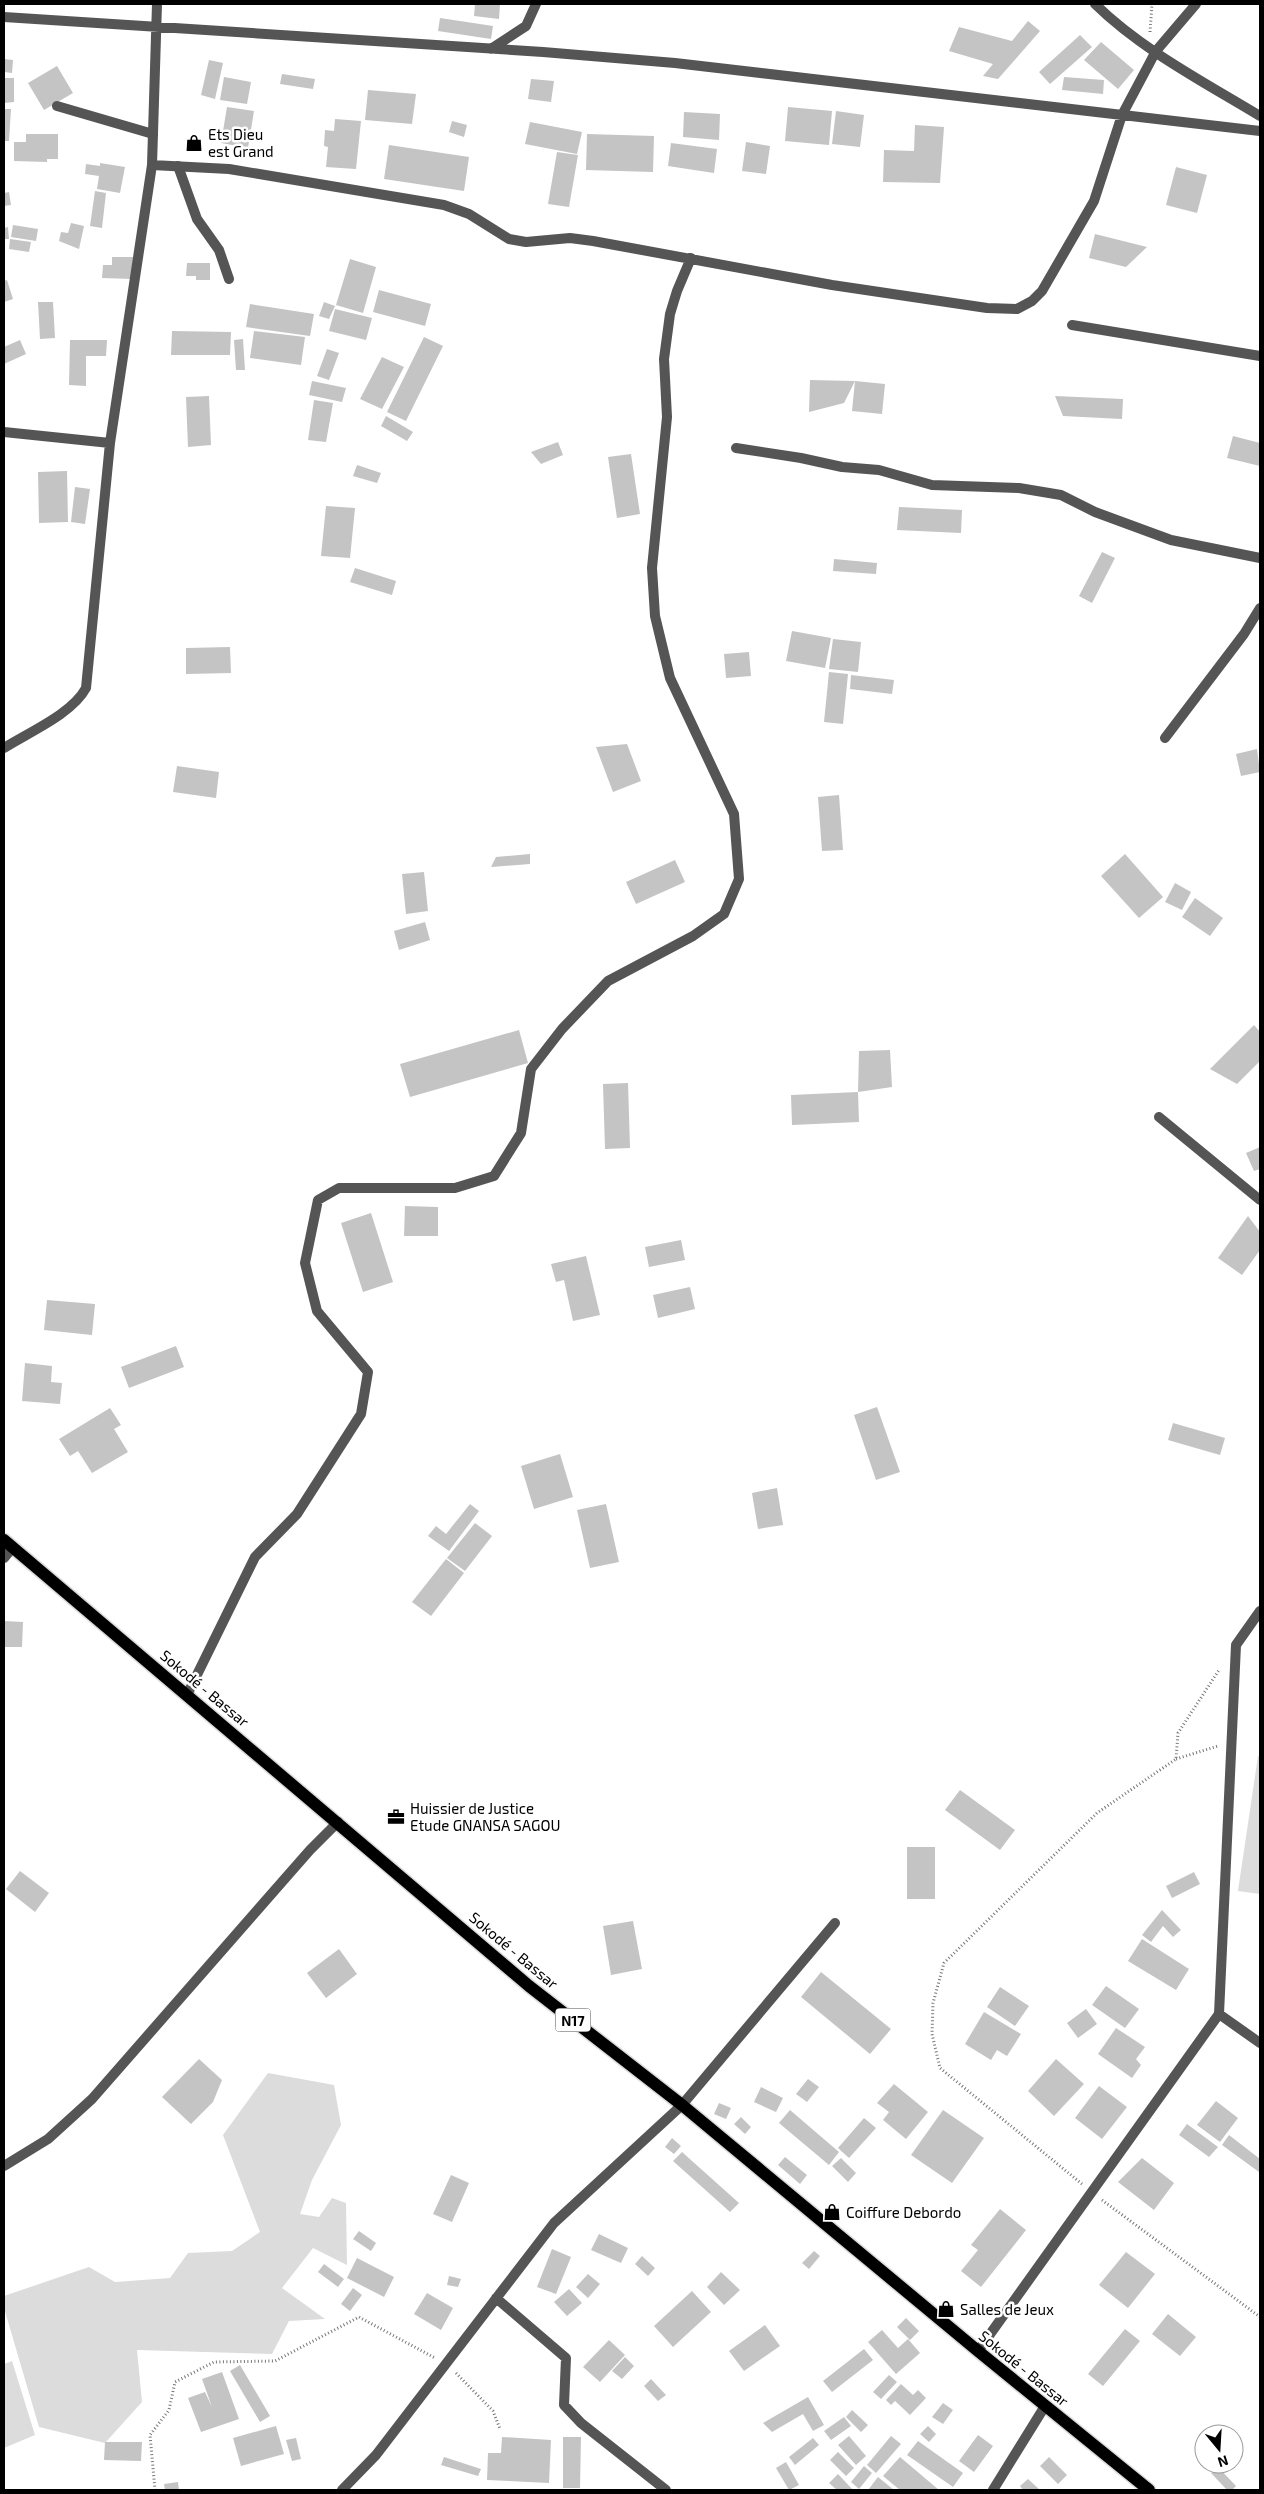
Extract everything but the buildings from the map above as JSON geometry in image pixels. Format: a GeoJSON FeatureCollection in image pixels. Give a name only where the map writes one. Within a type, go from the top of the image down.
{"type":"FeatureCollection","features":[{"type":"Feature","properties":{"kind":"main road","name":"Sokodé - Bassar"},"geometry":{"type":"LineString","coordinates":[[8,1543],[529,1986],[682,2105],[978,2351],[1149,2490]]}},
{"type":"Feature","properties":{"kind":"street"},"geometry":{"type":"LineString","coordinates":[[4,748],[80,700],[86,688],[110,443],[152,165],[157,4]]}},
{"type":"Feature","properties":{"kind":"street"},"geometry":{"type":"LineString","coordinates":[[491,49],[526,26],[536,4]]}},
{"type":"Feature","properties":{"kind":"street"},"geometry":{"type":"LineString","coordinates":[[1095,4],[1114,23],[1260,116]]}},
{"type":"Feature","properties":{"kind":"street"},"geometry":{"type":"LineString","coordinates":[[152,165],[230,169],[444,205],[469,214],[509,239],[526,242],[570,238],[691,258],[832,285],[987,308],[1017,309],[1032,301],[1042,291],[1094,201],[1122,115],[1156,51],[1196,4]]}},
{"type":"Feature","properties":{"kind":"street"},"geometry":{"type":"LineString","coordinates":[[4,17],[675,63],[1260,131]]}},
{"type":"Feature","properties":{"kind":"street"},"geometry":{"type":"LineString","coordinates":[[57,106],[153,134]]}},
{"type":"Feature","properties":{"kind":"street"},"geometry":{"type":"LineString","coordinates":[[178,166],[197,218],[219,250],[228,279]]}},
{"type":"Feature","properties":{"kind":"street"},"geometry":{"type":"LineString","coordinates":[[187,1695],[255,1557],[297,1514],[361,1414],[368,1372],[317,1311],[305,1263],[318,1200],[339,1188],[455,1188],[494,1176],[521,1133],[531,1069],[562,1029],[608,981],[692,936],[724,914],[739,879],[734,814],[670,678],[655,616],[652,568],[667,417],[664,360],[670,314],[677,291],[691,258]]}},
{"type":"Feature","properties":{"kind":"street"},"geometry":{"type":"LineString","coordinates":[[1072,324],[1260,356]]}},
{"type":"Feature","properties":{"kind":"street"},"geometry":{"type":"LineString","coordinates":[[4,432],[110,443]]}},
{"type":"Feature","properties":{"kind":"street"},"geometry":{"type":"LineString","coordinates":[[736,448],[801,458],[842,467],[878,470],[932,485],[1019,488],[1060,495],[1095,512],[1171,540],[1260,558]]}},
{"type":"Feature","properties":{"kind":"street"},"geometry":{"type":"LineString","coordinates":[[1165,738],[1244,634],[1260,608]]}},
{"type":"Feature","properties":{"kind":"street"},"geometry":{"type":"LineString","coordinates":[[1159,1117],[1260,1200]]}},
{"type":"Feature","properties":{"kind":"street"},"geometry":{"type":"LineString","coordinates":[[4,1558],[8,1543]]}},
{"type":"Feature","properties":{"kind":"street"},"geometry":{"type":"LineString","coordinates":[[978,2351],[1219,2014],[1236,1645],[1260,1611]]}},
{"type":"Feature","properties":{"kind":"street"},"geometry":{"type":"LineString","coordinates":[[4,2166],[48,2139],[92,2099],[310,1850],[338,1822]]}},
{"type":"Feature","properties":{"kind":"street"},"geometry":{"type":"LineString","coordinates":[[342,2490],[376,2455],[554,2222],[682,2105],[835,1924]]}},
{"type":"Feature","properties":{"kind":"street"},"geometry":{"type":"LineString","coordinates":[[1219,2014],[1260,2043]]}},
{"type":"Feature","properties":{"kind":"street"},"geometry":{"type":"LineString","coordinates":[[496,2298],[566,2358],[564,2405],[581,2423],[666,2490]]}},
{"type":"Feature","properties":{"kind":"street"},"geometry":{"type":"LineString","coordinates":[[993,2490],[1046,2406]]}},
{"type":"Feature","properties":{"kind":"path"},"geometry":{"type":"LineString","coordinates":[[1152,4],[1150,30],[1156,51]]}},
{"type":"Feature","properties":{"kind":"path"},"geometry":{"type":"LineString","coordinates":[[1176,1759],[1178,1733],[1220,1669]]}},
{"type":"Feature","properties":{"kind":"path"},"geometry":{"type":"LineString","coordinates":[[940,2068],[932,2034],[933,2003],[944,1963],[1097,1813],[1176,1759],[1231,1742]]}},
{"type":"Feature","properties":{"kind":"path"},"geometry":{"type":"LineString","coordinates":[[155,2490],[150,2435],[169,2410],[175,2382],[214,2362],[275,2361],[359,2317],[445,2364],[493,2411],[500,2429]]}},
{"type":"Feature","properties":{"kind":"shaded area"},"geometry":{"type":"Polygon","coordinates":[[[1258,1756],[1260,1757],[1260,1894],[1238,1891],[1258,1756]]]}},
{"type":"Feature","properties":{"kind":"shaded area"},"geometry":{"type":"Polygon","coordinates":[[[268,2073],[334,2085],[341,2125],[312,2180],[300,2214],[319,2217],[332,2198],[346,2203],[347,2265],[313,2248],[282,2288],[325,2319],[289,2321],[272,2354],[137,2350],[142,2402],[105,2443],[39,2427],[4,2308],[4,2296],[89,2267],[115,2282],[170,2278],[188,2253],[232,2251],[260,2232],[223,2135],[268,2073]]]}},
{"type":"Feature","properties":{"kind":"shaded area"},"geometry":{"type":"Polygon","coordinates":[[[12,2361],[35,2435],[4,2448],[4,2364],[12,2361]]]}},
{"type":"Feature","properties":{"kind":"place","name":"Ets Dieu est Grand"},"geometry":{"type":"Point","coordinates":[194,143]}},
{"type":"Feature","properties":{"kind":"place","name":"Huissier de Justice Etude GNANSA SAGOU"},"geometry":{"type":"Point","coordinates":[396,1817]}},
{"type":"Feature","properties":{"kind":"place","name":"Coiffure Debordo"},"geometry":{"type":"Point","coordinates":[832,2212]}},
{"type":"Feature","properties":{"kind":"place","name":"Salles de Jeux"},"geometry":{"type":"Point","coordinates":[946,2309]}}]}
